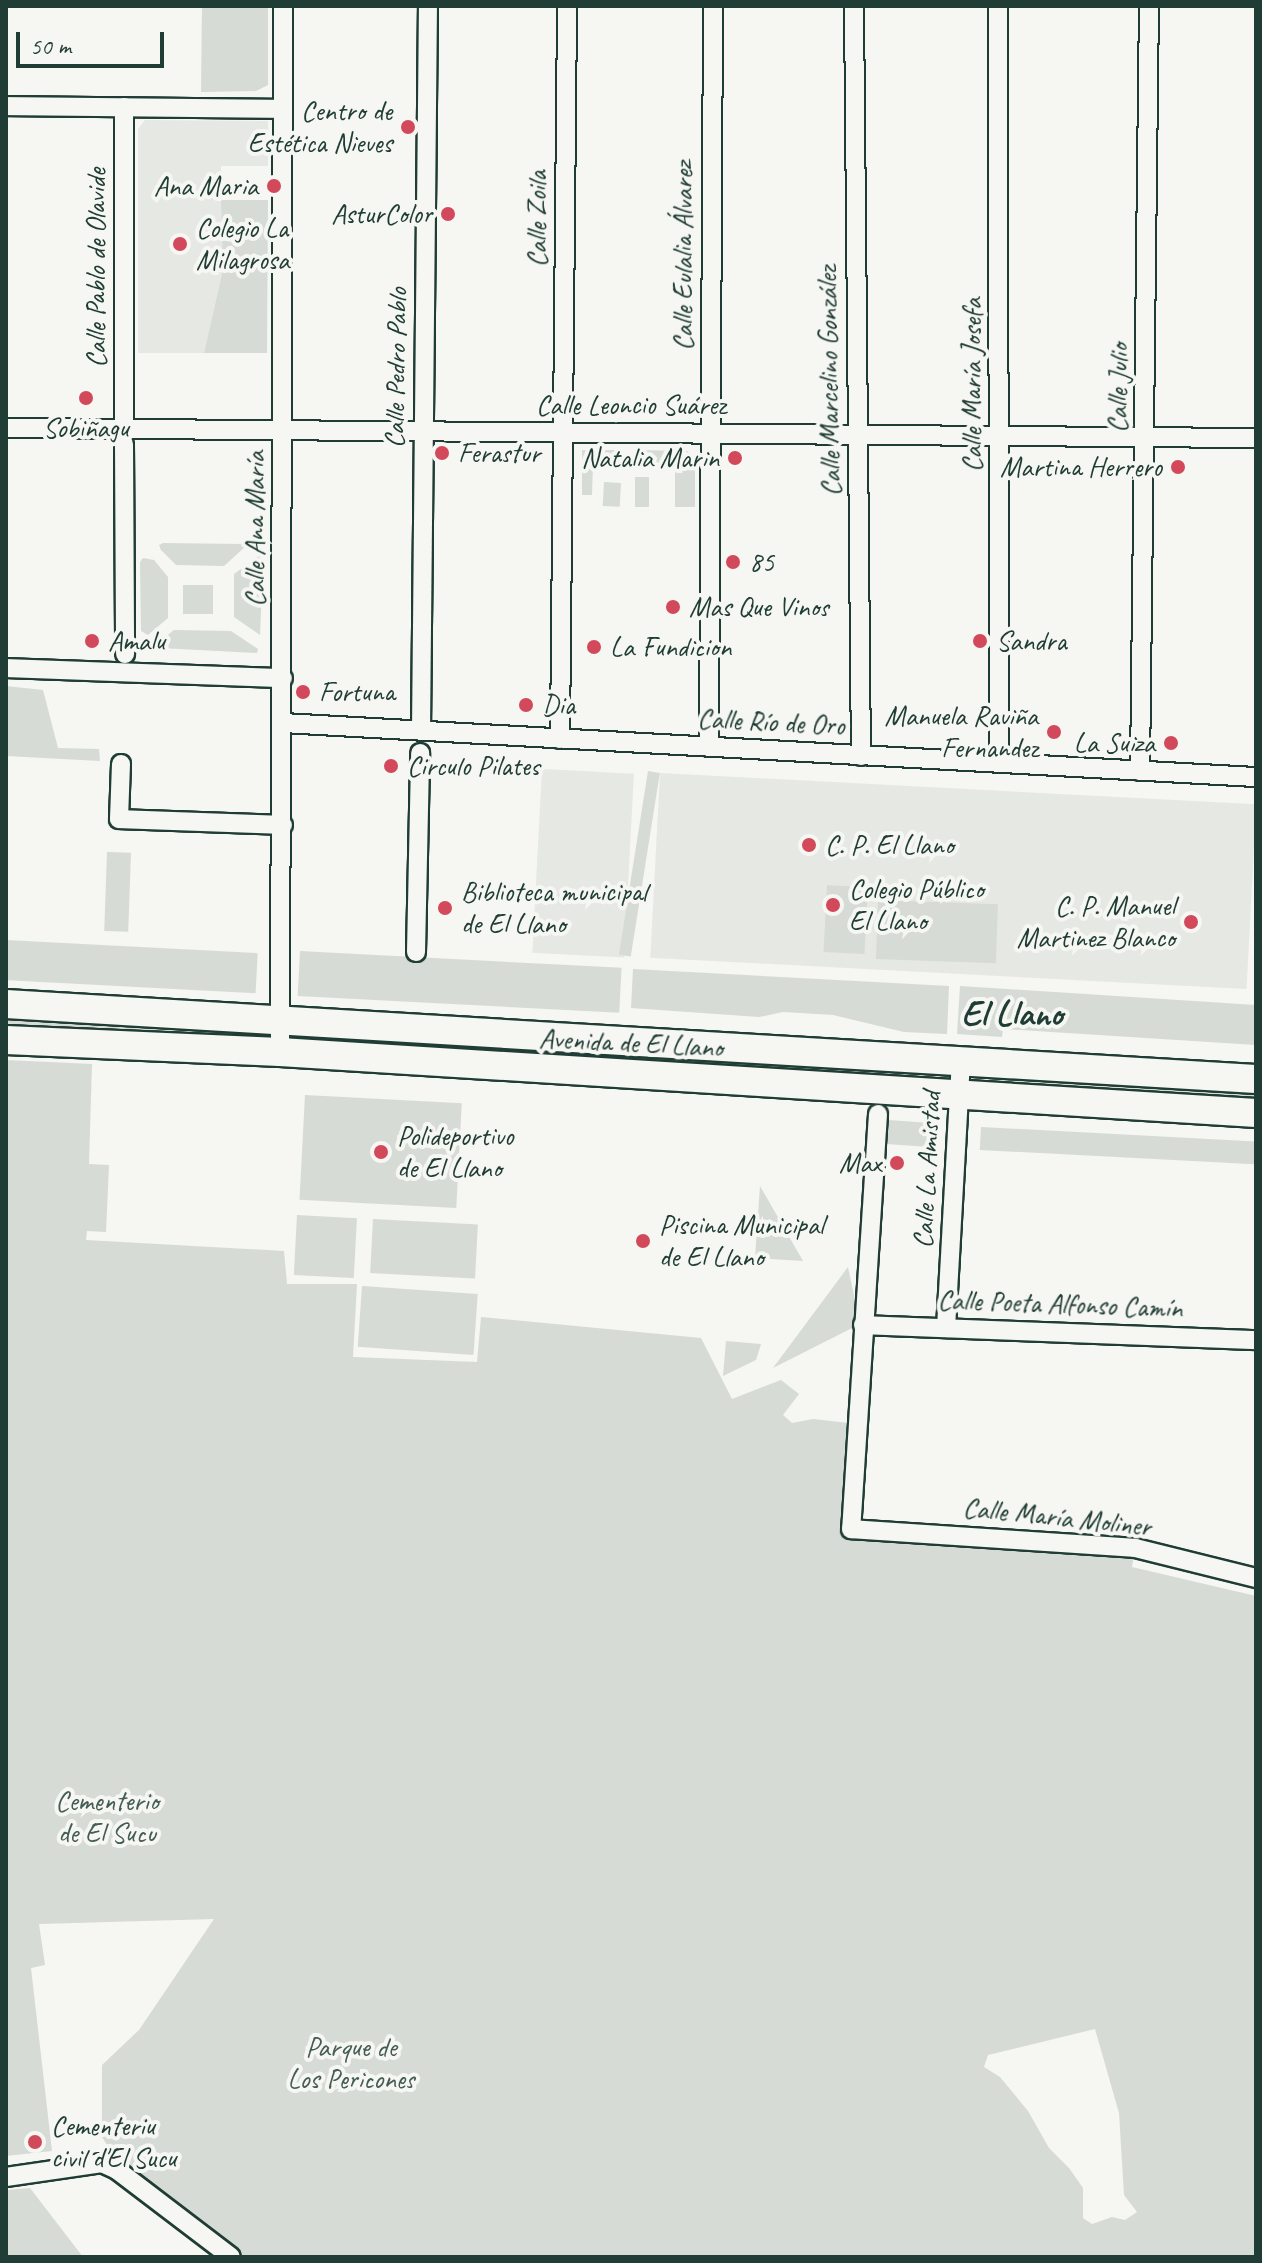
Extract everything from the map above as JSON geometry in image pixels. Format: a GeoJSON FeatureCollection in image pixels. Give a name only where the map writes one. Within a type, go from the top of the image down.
{"type":"FeatureCollection","features":[{"type":"Feature","properties":{"kind":"main road","name":"Avenida de El Llano"},"geometry":{"type":"LineString","coordinates":[[6,1004],[1256,1079]]}},
{"type":"Feature","properties":{"kind":"main road","name":"Avenida de El Llano"},"geometry":{"type":"LineString","coordinates":[[6,1040],[280,1052],[1256,1113]]}},
{"type":"Feature","properties":{"kind":"street","name":"Calle Ana María"},"geometry":{"type":"LineString","coordinates":[[280,1052],[283,6]]}},
{"type":"Feature","properties":{"kind":"street","name":"Calle Pedro Pablo"},"geometry":{"type":"LineString","coordinates":[[421,731],[428,6]]}},
{"type":"Feature","properties":{"kind":"street","name":"Calle Zoila"},"geometry":{"type":"LineString","coordinates":[[560,739],[567,6]]}},
{"type":"Feature","properties":{"kind":"street","name":"Calle Eulalia Álvarez"},"geometry":{"type":"LineString","coordinates":[[709,747],[713,6]]}},
{"type":"Feature","properties":{"kind":"street","name":"Calle Marcelino González"},"geometry":{"type":"LineString","coordinates":[[854,6],[861,756]]}},
{"type":"Feature","properties":{"kind":"street","name":"Calle María Josefa"},"geometry":{"type":"LineString","coordinates":[[998,6],[999,763]]}},
{"type":"Feature","properties":{"kind":"street","name":"Calle Julio"},"geometry":{"type":"LineString","coordinates":[[1140,771],[1149,6]]}},
{"type":"Feature","properties":{"kind":"street"},"geometry":{"type":"LineString","coordinates":[[6,106],[283,109]]}},
{"type":"Feature","properties":{"kind":"street","name":"Calle Pablo de Olavide"},"geometry":{"type":"LineString","coordinates":[[124,107],[125,654]]}},
{"type":"Feature","properties":{"kind":"street","name":"Calle Leoncio Suárez"},"geometry":{"type":"LineString","coordinates":[[6,428],[124,437],[283,431],[1256,438]]}},
{"type":"Feature","properties":{"kind":"street"},"geometry":{"type":"LineString","coordinates":[[6,668],[283,678]]}},
{"type":"Feature","properties":{"kind":"street","name":"Calle Río de Oro"},"geometry":{"type":"LineString","coordinates":[[283,723],[1256,777]]}},
{"type":"Feature","properties":{"kind":"street"},"geometry":{"type":"LineString","coordinates":[[416,952],[420,753]]}},
{"type":"Feature","properties":{"kind":"street"},"geometry":{"type":"LineString","coordinates":[[121,764],[119,819],[283,825]]}},
{"type":"Feature","properties":{"kind":"street","name":"Calle La Amistad"},"geometry":{"type":"LineString","coordinates":[[946,1328],[961,1062]]}},
{"type":"Feature","properties":{"kind":"street"},"geometry":{"type":"LineString","coordinates":[[863,1325],[878,1114]]}},
{"type":"Feature","properties":{"kind":"street","name":"Calle Poeta Alfonso Camín"},"geometry":{"type":"LineString","coordinates":[[863,1325],[1256,1340]]}},
{"type":"Feature","properties":{"kind":"street","name":"Calle María Moliner"},"geometry":{"type":"LineString","coordinates":[[863,1325],[851,1529],[1135,1548],[1256,1578]]}},
{"type":"Feature","properties":{"kind":"street"},"geometry":{"type":"LineString","coordinates":[[6,2177],[102,2163],[117,2170],[231,2257]]}},
{"type":"Feature","properties":{"kind":"shaded area","name":"Colegio La Milagrosa"},"geometry":{"type":"Polygon","coordinates":[[[145,120],[268,121],[268,166],[221,166],[223,269],[204,353],[138,353],[138,129],[145,120]]]}},
{"type":"Feature","properties":{"kind":"shaded area"},"geometry":{"type":"Polygon","coordinates":[[[542,769],[634,774],[624,958],[532,953],[542,769]]]}},
{"type":"Feature","properties":{"kind":"shaded area"},"geometry":{"type":"Polygon","coordinates":[[[660,773],[1256,804],[1246,989],[650,958],[660,773]]]}},
{"type":"Feature","properties":{"kind":"green space"},"geometry":{"type":"Polygon","coordinates":[[[202,6],[268,6],[268,85],[256,91],[201,92],[202,6]]]}},
{"type":"Feature","properties":{"kind":"green space"},"geometry":{"type":"Polygon","coordinates":[[[221,200],[268,200],[267,353],[204,353],[223,269],[221,200]]]}},
{"type":"Feature","properties":{"kind":"green space"},"geometry":{"type":"Polygon","coordinates":[[[582,450],[621,450],[621,463],[593,463],[592,495],[582,495],[582,450]]]}},
{"type":"Feature","properties":{"kind":"green space"},"geometry":{"type":"Polygon","coordinates":[[[636,450],[688,451],[695,458],[695,507],[675,507],[675,464],[636,464],[636,450]]]}},
{"type":"Feature","properties":{"kind":"green space"},"geometry":{"type":"Polygon","coordinates":[[[635,477],[649,477],[649,507],[635,507],[635,477]]]}},
{"type":"Feature","properties":{"kind":"green space"},"geometry":{"type":"Polygon","coordinates":[[[604,482],[621,483],[620,507],[603,506],[604,482]]]}},
{"type":"Feature","properties":{"kind":"green space"},"geometry":{"type":"Polygon","coordinates":[[[159,545],[246,546],[224,566],[176,565],[161,550],[159,545]]]}},
{"type":"Feature","properties":{"kind":"green space"},"geometry":{"type":"Polygon","coordinates":[[[259,556],[263,559],[260,635],[234,617],[234,574],[259,556]]]}},
{"type":"Feature","properties":{"kind":"green space"},"geometry":{"type":"Polygon","coordinates":[[[143,558],[154,560],[168,577],[168,618],[148,635],[141,631],[140,562],[143,558]]]}},
{"type":"Feature","properties":{"kind":"green space"},"geometry":{"type":"Polygon","coordinates":[[[183,585],[213,585],[213,614],[183,614],[183,585]]]}},
{"type":"Feature","properties":{"kind":"green space"},"geometry":{"type":"Polygon","coordinates":[[[174,630],[231,631],[258,649],[257,653],[160,648],[158,643],[174,630]]]}},
{"type":"Feature","properties":{"kind":"green space"},"geometry":{"type":"Polygon","coordinates":[[[6,686],[43,690],[58,748],[99,749],[100,761],[6,756],[6,686]]]}},
{"type":"Feature","properties":{"kind":"green space"},"geometry":{"type":"Polygon","coordinates":[[[648,771],[660,773],[631,957],[619,955],[648,771]]]}},
{"type":"Feature","properties":{"kind":"green space"},"geometry":{"type":"Polygon","coordinates":[[[107,852],[131,853],[128,932],[104,931],[107,852]]]}},
{"type":"Feature","properties":{"kind":"green space"},"geometry":{"type":"Polygon","coordinates":[[[827,885],[868,887],[864,954],[823,952],[827,885]]]}},
{"type":"Feature","properties":{"kind":"green space"},"geometry":{"type":"Polygon","coordinates":[[[878,900],[998,904],[996,963],[876,959],[878,900]]]}},
{"type":"Feature","properties":{"kind":"green space"},"geometry":{"type":"Polygon","coordinates":[[[6,940],[258,953],[256,993],[6,980],[6,940]]]}},
{"type":"Feature","properties":{"kind":"green space"},"geometry":{"type":"Polygon","coordinates":[[[300,951],[622,968],[619,1013],[298,996],[300,951]]]}},
{"type":"Feature","properties":{"kind":"green space"},"geometry":{"type":"Polygon","coordinates":[[[633,969],[949,986],[947,1034],[904,1032],[833,1015],[783,1012],[759,1017],[631,1008],[633,969]]]}},
{"type":"Feature","properties":{"kind":"green space"},"geometry":{"type":"Polygon","coordinates":[[[960,986],[1256,1005],[1256,1045],[1003,1029],[1002,1037],[957,1034],[960,986]]]}},
{"type":"Feature","properties":{"kind":"green space"},"geometry":{"type":"Polygon","coordinates":[[[6,1016],[254,1031],[257,1040],[6,1028],[6,1016]]]}},
{"type":"Feature","properties":{"kind":"green space"},"geometry":{"type":"Polygon","coordinates":[[[307,1036],[913,1068],[913,1076],[307,1044],[307,1036]]]}},
{"type":"Feature","properties":{"kind":"green space","name":"Parque de Los Pericones"},"geometry":{"type":"Polygon","coordinates":[[[6,1060],[92,1064],[89,1164],[109,1165],[106,1232],[87,1231],[86,1240],[284,1251],[287,1284],[357,1284],[353,1357],[477,1362],[481,1317],[701,1338],[732,1399],[781,1380],[799,1394],[783,1415],[792,1423],[813,1419],[858,1424],[851,1529],[1135,1548],[1132,1567],[1256,1596],[1256,2257],[240,2257],[119,2164],[102,2137],[102,2065],[139,2030],[214,1919],[39,1924],[45,1965],[31,1968],[52,2151],[6,2156],[6,1060]],[[1095,2029],[988,2055],[984,2067],[1000,2077],[1028,2111],[1049,2148],[1083,2188],[1083,2218],[1092,2224],[1112,2217],[1125,2220],[1137,2212],[1124,2195],[1119,2113],[1095,2029]]]}},
{"type":"Feature","properties":{"kind":"green space"},"geometry":{"type":"Polygon","coordinates":[[[992,1074],[1256,1091],[1256,1104],[987,1082],[992,1074]]]}},
{"type":"Feature","properties":{"kind":"green space","name":"Polideportivo de El Llano"},"geometry":{"type":"Polygon","coordinates":[[[305,1095],[462,1103],[456,1208],[300,1200],[305,1095]]]}},
{"type":"Feature","properties":{"kind":"green space"},"geometry":{"type":"Polygon","coordinates":[[[888,1120],[935,1123],[933,1147],[886,1144],[888,1120]]]}},
{"type":"Feature","properties":{"kind":"green space"},"geometry":{"type":"Polygon","coordinates":[[[981,1127],[1256,1141],[1254,1164],[980,1150],[981,1127]]]}},
{"type":"Feature","properties":{"kind":"green space"},"geometry":{"type":"Polygon","coordinates":[[[760,1186],[803,1261],[755,1258],[760,1186]]]}},
{"type":"Feature","properties":{"kind":"green space","name":"Polideportivo de El Llano"},"geometry":{"type":"Polygon","coordinates":[[[297,1215],[357,1218],[354,1278],[294,1275],[297,1215]]]}},
{"type":"Feature","properties":{"kind":"green space","name":"Polideportivo de El Llano"},"geometry":{"type":"Polygon","coordinates":[[[373,1219],[478,1224],[475,1278],[370,1273],[373,1219]]]}},
{"type":"Feature","properties":{"kind":"green space"},"geometry":{"type":"Polygon","coordinates":[[[848,1267],[860,1324],[773,1368],[848,1267]]]}},
{"type":"Feature","properties":{"kind":"green space"},"geometry":{"type":"Polygon","coordinates":[[[362,1286],[478,1294],[473,1355],[358,1347],[362,1286]]]}},
{"type":"Feature","properties":{"kind":"green space"},"geometry":{"type":"Polygon","coordinates":[[[726,1341],[761,1344],[756,1360],[723,1376],[726,1341]]]}},
{"type":"Feature","properties":{"kind":"green space"},"geometry":{"type":"Polygon","coordinates":[[[30,2188],[83,2257],[6,2257],[6,2190],[30,2188]]]}},
{"type":"Feature","properties":{"kind":"place","name":"Centro de Estética Nieves"},"geometry":{"type":"Point","coordinates":[408,127]}},
{"type":"Feature","properties":{"kind":"place","name":"Ana Maria"},"geometry":{"type":"Point","coordinates":[274,186]}},
{"type":"Feature","properties":{"kind":"place","name":"AsturColor"},"geometry":{"type":"Point","coordinates":[448,214]}},
{"type":"Feature","properties":{"kind":"place","name":"Colegio La Milagrosa"},"geometry":{"type":"Point","coordinates":[180,244]}},
{"type":"Feature","properties":{"kind":"place","name":"Sobiñagu"},"geometry":{"type":"Point","coordinates":[86,398]}},
{"type":"Feature","properties":{"kind":"place","name":"Ferastur"},"geometry":{"type":"Point","coordinates":[442,453]}},
{"type":"Feature","properties":{"kind":"place","name":"Natalia Marin"},"geometry":{"type":"Point","coordinates":[735,458]}},
{"type":"Feature","properties":{"kind":"place","name":"Martina Herrero"},"geometry":{"type":"Point","coordinates":[1178,467]}},
{"type":"Feature","properties":{"kind":"place","name":"85"},"geometry":{"type":"Point","coordinates":[733,562]}},
{"type":"Feature","properties":{"kind":"place","name":"Mas Que Vinos"},"geometry":{"type":"Point","coordinates":[673,607]}},
{"type":"Feature","properties":{"kind":"place","name":"Amalu"},"geometry":{"type":"Point","coordinates":[92,641]}},
{"type":"Feature","properties":{"kind":"place","name":"Sandra"},"geometry":{"type":"Point","coordinates":[980,641]}},
{"type":"Feature","properties":{"kind":"place","name":"La Fundicion"},"geometry":{"type":"Point","coordinates":[594,647]}},
{"type":"Feature","properties":{"kind":"place","name":"Fortuna"},"geometry":{"type":"Point","coordinates":[303,692]}},
{"type":"Feature","properties":{"kind":"place","name":"Dia"},"geometry":{"type":"Point","coordinates":[526,705]}},
{"type":"Feature","properties":{"kind":"place","name":"Manuela Raviña Fernandez"},"geometry":{"type":"Point","coordinates":[1054,732]}},
{"type":"Feature","properties":{"kind":"place","name":"La Suiza"},"geometry":{"type":"Point","coordinates":[1171,743]}},
{"type":"Feature","properties":{"kind":"place","name":"Circulo Pilates"},"geometry":{"type":"Point","coordinates":[391,766]}},
{"type":"Feature","properties":{"kind":"place","name":"C. P. El Llano"},"geometry":{"type":"Point","coordinates":[809,845]}},
{"type":"Feature","properties":{"kind":"place","name":"Colegio Público El Llano"},"geometry":{"type":"Point","coordinates":[833,905]}},
{"type":"Feature","properties":{"kind":"place","name":"Biblioteca municipal de El Llano"},"geometry":{"type":"Point","coordinates":[445,908]}},
{"type":"Feature","properties":{"kind":"place","name":"C. P. Manuel Martinez Blanco"},"geometry":{"type":"Point","coordinates":[1191,922]}},
{"type":"Feature","properties":{"kind":"place","name":"Polideportivo de El Llano"},"geometry":{"type":"Point","coordinates":[381,1152]}},
{"type":"Feature","properties":{"kind":"place","name":"Max"},"geometry":{"type":"Point","coordinates":[897,1163]}},
{"type":"Feature","properties":{"kind":"place","name":"Piscina Municipal de El Llano"},"geometry":{"type":"Point","coordinates":[643,1241]}},
{"type":"Feature","properties":{"kind":"place","name":"Cementeriu civil d'El Sucu"},"geometry":{"type":"Point","coordinates":[35,2142]}},
{"type":"Feature","properties":{"kind":"district","name":"El Llano"},"geometry":{"type":"Point","coordinates":[1012,1014]}},
{"type":"Feature","properties":{"kind":"park label","name":"Cementerio de El Sucu"},"geometry":{"type":"Point","coordinates":[107,1817]}}]}
